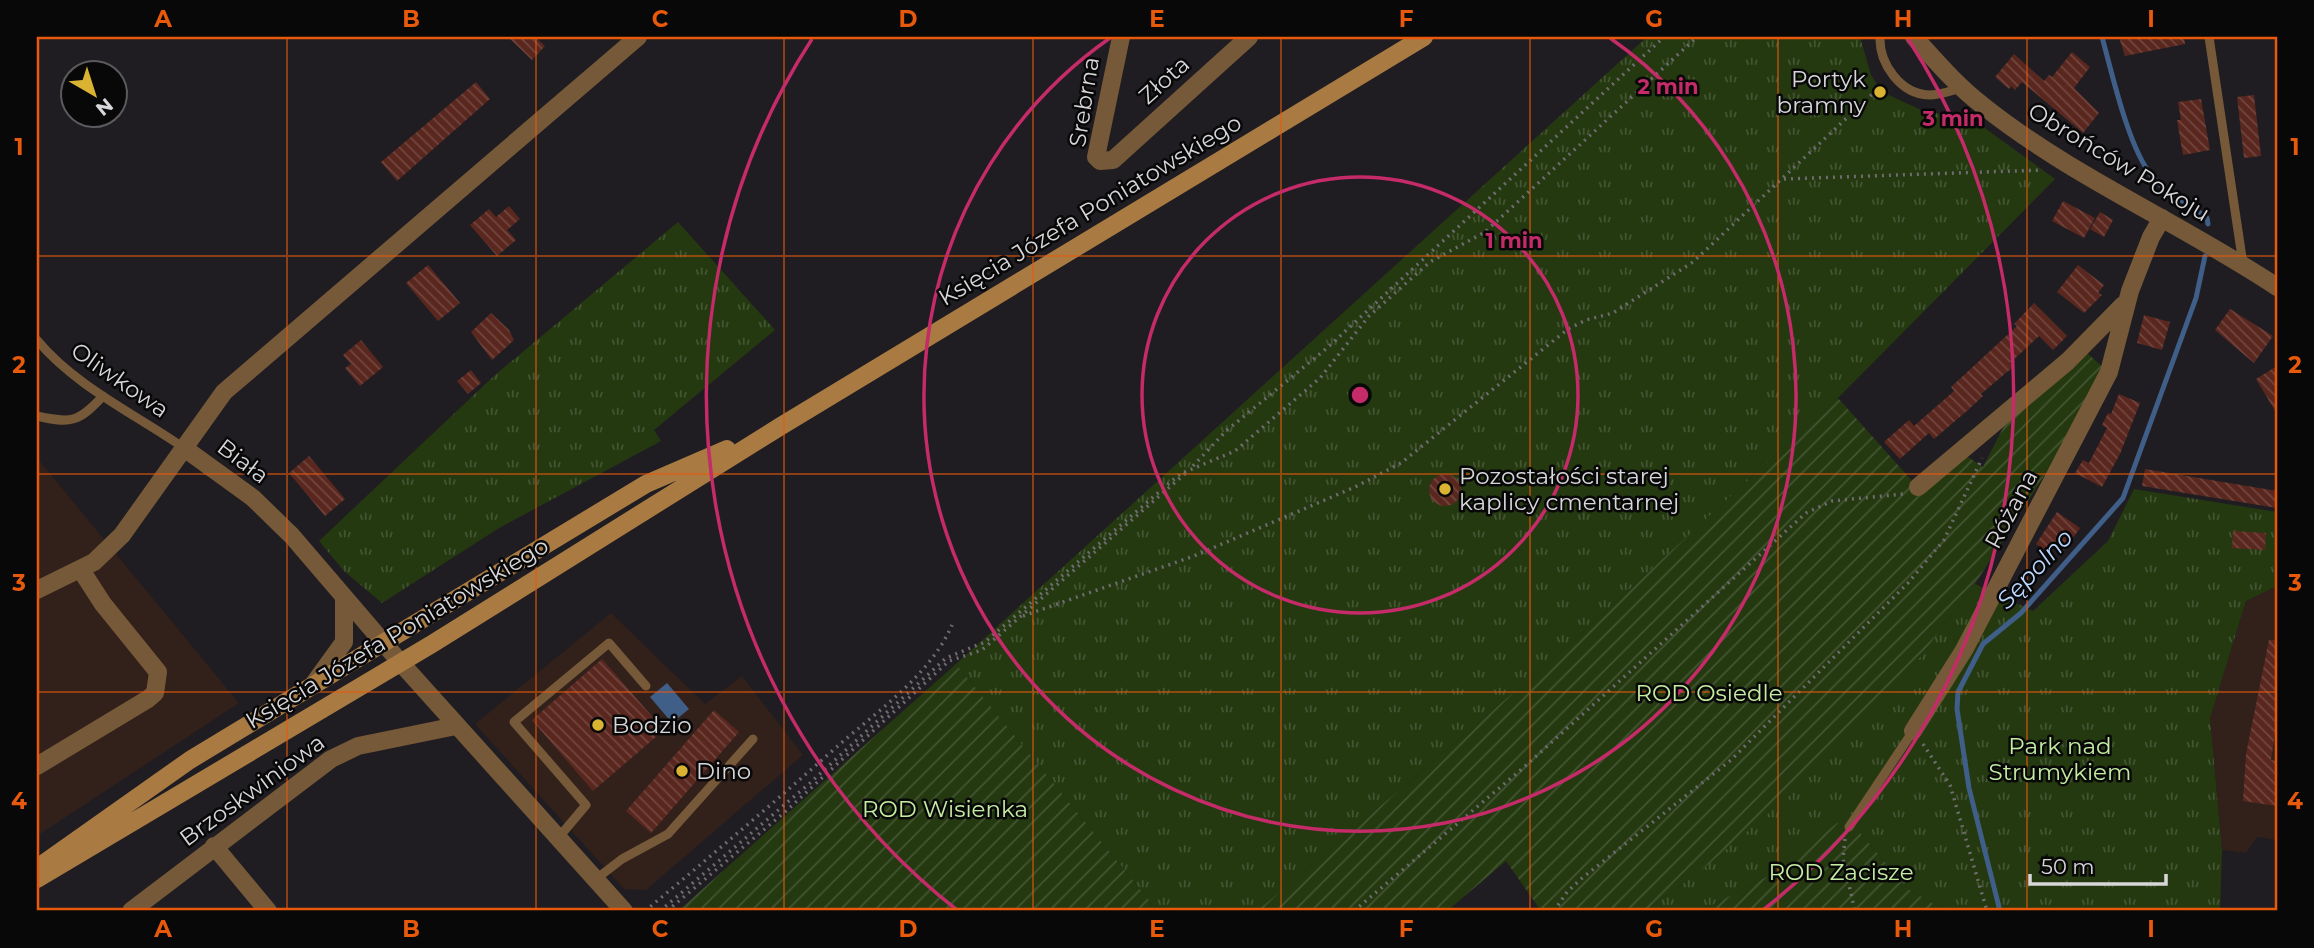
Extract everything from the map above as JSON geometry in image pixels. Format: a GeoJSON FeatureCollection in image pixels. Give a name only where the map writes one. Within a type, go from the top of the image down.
{"type":"FeatureCollection","features":[{"type":"Feature","properties":{"kind":"main road","name":"Księcia Józefa Poniatowskiego"},"geometry":{"type":"LineString","coordinates":[[37,879],[400,662],[781,426],[1424,37]]}},
{"type":"Feature","properties":{"kind":"main road","name":"Księcia Józefa Poniatowskiego"},"geometry":{"type":"LineString","coordinates":[[37,868],[190,760],[646,484],[781,426]]}},
{"type":"Feature","properties":{"kind":"street","name":"Biała"},"geometry":{"type":"LineString","coordinates":[[624,911],[456,726],[292,536],[253,498],[184,448],[224,392],[638,37]]}},
{"type":"Feature","properties":{"kind":"street","name":"Srebrna"},"geometry":{"type":"LineString","coordinates":[[1113,160],[1100,161],[1096,157],[1121,37]]}},
{"type":"Feature","properties":{"kind":"street","name":"Złota"},"geometry":{"type":"LineString","coordinates":[[1113,160],[1249,37]]}},
{"type":"Feature","properties":{"kind":"street","name":"Obrońców Pokoju"},"geometry":{"type":"LineString","coordinates":[[1914,37],[1979,103],[2043,149],[2243,264],[2277,287]]}},
{"type":"Feature","properties":{"kind":"street","name":"Różana"},"geometry":{"type":"LineString","coordinates":[[1913,731],[1964,650],[2087,419],[2109,372],[2128,299],[2151,237],[2162,218]]}},
{"type":"Feature","properties":{"kind":"street","name":"Różana"},"geometry":{"type":"LineString","coordinates":[[1917,487],[2068,361],[2103,329],[2128,299]]}},
{"type":"Feature","properties":{"kind":"street"},"geometry":{"type":"LineString","coordinates":[[37,590],[81,570],[122,535],[184,448]]}},
{"type":"Feature","properties":{"kind":"street"},"geometry":{"type":"LineString","coordinates":[[37,766],[148,699],[159,681],[152,664],[103,604],[81,570]]}},
{"type":"Feature","properties":{"kind":"street"},"geometry":{"type":"LineString","coordinates":[[312,686],[344,642],[344,597]]}},
{"type":"Feature","properties":{"kind":"street","name":"Brzoskwiniowa"},"geometry":{"type":"LineString","coordinates":[[131,911],[331,759],[379,741],[456,726]]}},
{"type":"Feature","properties":{"kind":"street"},"geometry":{"type":"LineString","coordinates":[[214,846],[268,911]]}},
{"type":"Feature","properties":{"kind":"lane"},"geometry":{"type":"LineString","coordinates":[[1880,37],[1883,58],[1888,69],[1911,90],[1925,95],[1939,95],[1963,87]]}},
{"type":"Feature","properties":{"kind":"lane","name":"Obrońców Pokoju"},"geometry":{"type":"LineString","coordinates":[[2209,37],[2243,264]]}},
{"type":"Feature","properties":{"kind":"lane","name":"Oliwkowa"},"geometry":{"type":"LineString","coordinates":[[37,340],[47,352],[103,396],[184,448]]}},
{"type":"Feature","properties":{"kind":"lane"},"geometry":{"type":"LineString","coordinates":[[37,416],[62,422],[76,420],[103,396]]}},
{"type":"Feature","properties":{"kind":"lane"},"geometry":{"type":"LineString","coordinates":[[559,837],[586,805],[513,722],[608,643],[646,686]]}},
{"type":"Feature","properties":{"kind":"lane"},"geometry":{"type":"LineString","coordinates":[[1850,827],[1913,731]]}},
{"type":"Feature","properties":{"kind":"lane"},"geometry":{"type":"LineString","coordinates":[[596,879],[622,859],[668,834],[753,739]]}},
{"type":"Feature","properties":{"kind":"path"},"geometry":{"type":"LineString","coordinates":[[667,911],[785,812],[949,661],[982,650],[1021,617],[1192,467],[1226,431],[1327,348],[1664,37]]}},
{"type":"Feature","properties":{"kind":"path"},"geometry":{"type":"LineString","coordinates":[[660,911],[810,783],[923,682],[946,658],[985,642],[1125,519],[1192,467],[1235,451],[1321,378],[1369,316],[1430,262],[1485,232],[1697,37]]}},
{"type":"Feature","properties":{"kind":"path"},"geometry":{"type":"LineString","coordinates":[[1021,617],[1195,556],[1355,488],[1401,463],[1568,329],[1623,307],[1693,262],[1883,84]]}},
{"type":"Feature","properties":{"kind":"path"},"geometry":{"type":"LineString","coordinates":[[1782,179],[2052,169]]}},
{"type":"Feature","properties":{"kind":"path"},"geometry":{"type":"LineString","coordinates":[[1554,911],[1581,879],[1731,760],[1765,729],[1908,583],[1944,540],[1985,453]]}},
{"type":"Feature","properties":{"kind":"path"},"geometry":{"type":"LineString","coordinates":[[1354,911],[1523,768],[1806,513],[1832,501],[1895,496],[1917,487]]}},
{"type":"Feature","properties":{"kind":"path"},"geometry":{"type":"LineString","coordinates":[[645,911],[913,678],[945,642],[952,625]]}},
{"type":"Feature","properties":{"kind":"path"},"geometry":{"type":"LineString","coordinates":[[1913,731],[1940,766],[1950,785],[1987,911]]}},
{"type":"Feature","properties":{"kind":"path"},"geometry":{"type":"LineString","coordinates":[[1850,827],[1843,859],[1855,911]]}},
{"type":"Feature","properties":{"kind":"shaded area"},"geometry":{"type":"Polygon","coordinates":[[[37,458],[239,703],[37,836],[37,458]]]}},
{"type":"Feature","properties":{"kind":"shaded area"},"geometry":{"type":"Polygon","coordinates":[[[2277,586],[2277,840],[2257,837],[2246,853],[2222,850],[2210,718],[2246,601],[2277,586]]]}},
{"type":"Feature","properties":{"kind":"shaded area"},"geometry":{"type":"Polygon","coordinates":[[[611,613],[705,704],[742,676],[803,755],[646,890],[624,889],[475,724],[611,613]]]}},
{"type":"Feature","properties":{"kind":"green space"},"geometry":{"type":"Polygon","coordinates":[[[1647,37],[1860,37],[1871,75],[1882,92],[1921,110],[1975,121],[2055,179],[1838,398],[1559,654],[1257,911],[1158,911],[956,664],[1647,37]]]}},
{"type":"Feature","properties":{"kind":"green space"},"geometry":{"type":"Polygon","coordinates":[[[678,222],[775,330],[654,430],[661,441],[499,528],[382,603],[344,571],[319,541],[495,375],[678,222]]]}},
{"type":"Feature","properties":{"kind":"green space","name":"ROD Osiedle"},"geometry":{"type":"Polygon","coordinates":[[[2087,353],[2104,368],[2067,440],[1975,584],[1893,693],[1789,796],[1704,868],[1646,911],[1541,911],[1506,861],[1447,911],[1257,911],[1559,654],[1838,398],[1922,492],[1965,455],[1983,467],[2004,426],[2087,353]]]}},
{"type":"Feature","properties":{"kind":"green space","name":"Park nad Strumykiem"},"geometry":{"type":"Polygon","coordinates":[[[2134,489],[2277,512],[2277,586],[2246,601],[2210,718],[2222,850],[2220,911],[1946,911],[1908,889],[1857,829],[1838,824],[1774,873],[1701,911],[1646,911],[1704,868],[1893,693],[1975,584],[2033,611],[2108,541],[2134,489]]]}},
{"type":"Feature","properties":{"kind":"green space","name":"ROD Wisienka"},"geometry":{"type":"Polygon","coordinates":[[[956,664],[1158,911],[678,911],[956,664]]]}},
{"type":"Feature","properties":{"kind":"green space","name":"ROD Zacisze"},"geometry":{"type":"Polygon","coordinates":[[[1837,823],[1857,829],[1908,889],[1946,911],[1701,911],[1774,873],[1837,823]]]}},
{"type":"Feature","properties":{"kind":"water"},"geometry":{"type":"Polygon","coordinates":[[[667,683],[689,709],[672,723],[650,697],[667,683]]]}},
{"type":"Feature","properties":{"kind":"building"},"geometry":{"type":"Polygon","coordinates":[[[508,37],[535,37],[545,46],[532,60],[508,37]]]}},
{"type":"Feature","properties":{"kind":"building"},"geometry":{"type":"Polygon","coordinates":[[[2119,37],[2184,37],[2185,44],[2125,56],[2119,37]]]}},
{"type":"Feature","properties":{"kind":"building"},"geometry":{"type":"Polygon","coordinates":[[[2072,52],[2090,67],[2074,88],[2099,113],[2083,133],[2022,82],[2015,90],[2011,86],[2009,89],[1995,77],[2014,54],[2044,81],[2049,75],[2052,77],[2072,52]]]}},
{"type":"Feature","properties":{"kind":"building"},"geometry":{"type":"Polygon","coordinates":[[[476,82],[490,99],[397,181],[381,162],[476,82]]]}},
{"type":"Feature","properties":{"kind":"building"},"geometry":{"type":"Polygon","coordinates":[[[2254,95],[2261,156],[2244,158],[2237,97],[2254,95]]]}},
{"type":"Feature","properties":{"kind":"building"},"geometry":{"type":"Polygon","coordinates":[[[2201,99],[2210,150],[2183,155],[2177,120],[2181,120],[2178,102],[2201,99]]]}},
{"type":"Feature","properties":{"kind":"building"},"geometry":{"type":"Polygon","coordinates":[[[2063,201],[2095,218],[2084,238],[2052,221],[2063,201]]]}},
{"type":"Feature","properties":{"kind":"building"},"geometry":{"type":"Polygon","coordinates":[[[509,206],[520,219],[507,230],[516,240],[497,256],[470,225],[489,209],[496,217],[509,206]]]}},
{"type":"Feature","properties":{"kind":"building"},"geometry":{"type":"Polygon","coordinates":[[[2100,212],[2113,220],[2104,237],[2090,229],[2100,212]]]}},
{"type":"Feature","properties":{"kind":"building"},"geometry":{"type":"Polygon","coordinates":[[[428,265],[460,303],[438,321],[406,283],[428,265]]]}},
{"type":"Feature","properties":{"kind":"building"},"geometry":{"type":"Polygon","coordinates":[[[2078,265],[2104,285],[2098,293],[2102,295],[2084,313],[2057,292],[2078,265]]]}},
{"type":"Feature","properties":{"kind":"building"},"geometry":{"type":"Polygon","coordinates":[[[2034,303],[2067,336],[2053,350],[2039,336],[2010,363],[2013,367],[1981,394],[1983,396],[1968,410],[1934,439],[1929,433],[1900,459],[1884,442],[1909,420],[1914,426],[1954,391],[1951,387],[2017,326],[2014,324],[2034,303]]]}},
{"type":"Feature","properties":{"kind":"building"},"geometry":{"type":"Polygon","coordinates":[[[2230,309],[2273,336],[2254,363],[2215,330],[2230,309]]]}},
{"type":"Feature","properties":{"kind":"building"},"geometry":{"type":"Polygon","coordinates":[[[491,313],[509,330],[514,340],[492,360],[471,332],[491,313]]]}},
{"type":"Feature","properties":{"kind":"building"},"geometry":{"type":"Polygon","coordinates":[[[2144,315],[2170,322],[2162,350],[2137,343],[2144,315]]]}},
{"type":"Feature","properties":{"kind":"building"},"geometry":{"type":"Polygon","coordinates":[[[361,340],[383,367],[360,386],[345,368],[351,364],[343,355],[361,340]]]}},
{"type":"Feature","properties":{"kind":"building"},"geometry":{"type":"Polygon","coordinates":[[[2277,366],[2277,414],[2256,379],[2277,366]]]}},
{"type":"Feature","properties":{"kind":"building"},"geometry":{"type":"Polygon","coordinates":[[[471,370],[481,383],[468,394],[457,381],[471,370]]]}},
{"type":"Feature","properties":{"kind":"building"},"geometry":{"type":"Polygon","coordinates":[[[2119,394],[2140,403],[2120,454],[2102,487],[2075,473],[2083,460],[2089,463],[2107,428],[2102,425],[2108,413],[2111,414],[2119,394]]]}},
{"type":"Feature","properties":{"kind":"building"},"geometry":{"type":"Polygon","coordinates":[[[309,456],[345,499],[325,516],[289,473],[309,456]]]}},
{"type":"Feature","properties":{"kind":"building"},"geometry":{"type":"Polygon","coordinates":[[[2145,469],[2277,491],[2277,508],[2142,486],[2145,469]]]}},
{"type":"Feature","properties":{"kind":"building","name":"Pozostałości starej kaplicy cmentarnej"},"geometry":{"type":"Polygon","coordinates":[[[1445,474],[1456,479],[1461,490],[1456,501],[1445,506],[1434,501],[1429,490],[1434,479],[1445,474]]]}},
{"type":"Feature","properties":{"kind":"building"},"geometry":{"type":"Polygon","coordinates":[[[2057,512],[2080,528],[2063,552],[2055,546],[2050,554],[2036,544],[2057,512]]]}},
{"type":"Feature","properties":{"kind":"building"},"geometry":{"type":"Polygon","coordinates":[[[2233,531],[2266,533],[2265,550],[2232,548],[2233,531]]]}},
{"type":"Feature","properties":{"kind":"building"},"geometry":{"type":"Polygon","coordinates":[[[2269,640],[2277,640],[2277,719],[2271,760],[2277,761],[2277,806],[2243,801],[2246,754],[2269,640]]]}},
{"type":"Feature","properties":{"kind":"building","name":"Bodzio"},"geometry":{"type":"Polygon","coordinates":[[[602,659],[664,730],[593,791],[532,720],[602,659]]]}},
{"type":"Feature","properties":{"kind":"building","name":"Dino"},"geometry":{"type":"Polygon","coordinates":[[[714,710],[739,732],[651,833],[626,811],[714,710]]]}},
{"type":"Feature","properties":{"kind":"waterway","name":"Sępolno"},"geometry":{"type":"LineString","coordinates":[[2102,37],[2122,109],[2143,162],[2157,181],[2207,218],[2208,224]]}},
{"type":"Feature","properties":{"kind":"waterway","name":"Sępolno"},"geometry":{"type":"LineString","coordinates":[[2000,911],[1969,788],[1957,709],[1958,692],[1983,644],[2021,613],[2123,498],[2196,298],[2205,256]]}},
{"type":"Feature","properties":{"kind":"place","name":"Portyk bramny"},"geometry":{"type":"Point","coordinates":[1880,92]}},
{"type":"Feature","properties":{"kind":"place","name":"Pozostałości starej kaplicy cmentarnej"},"geometry":{"type":"Point","coordinates":[1445,489]}},
{"type":"Feature","properties":{"kind":"place","name":"Bodzio"},"geometry":{"type":"Point","coordinates":[598,725]}},
{"type":"Feature","properties":{"kind":"place","name":"Dino"},"geometry":{"type":"Point","coordinates":[682,771]}}]}
